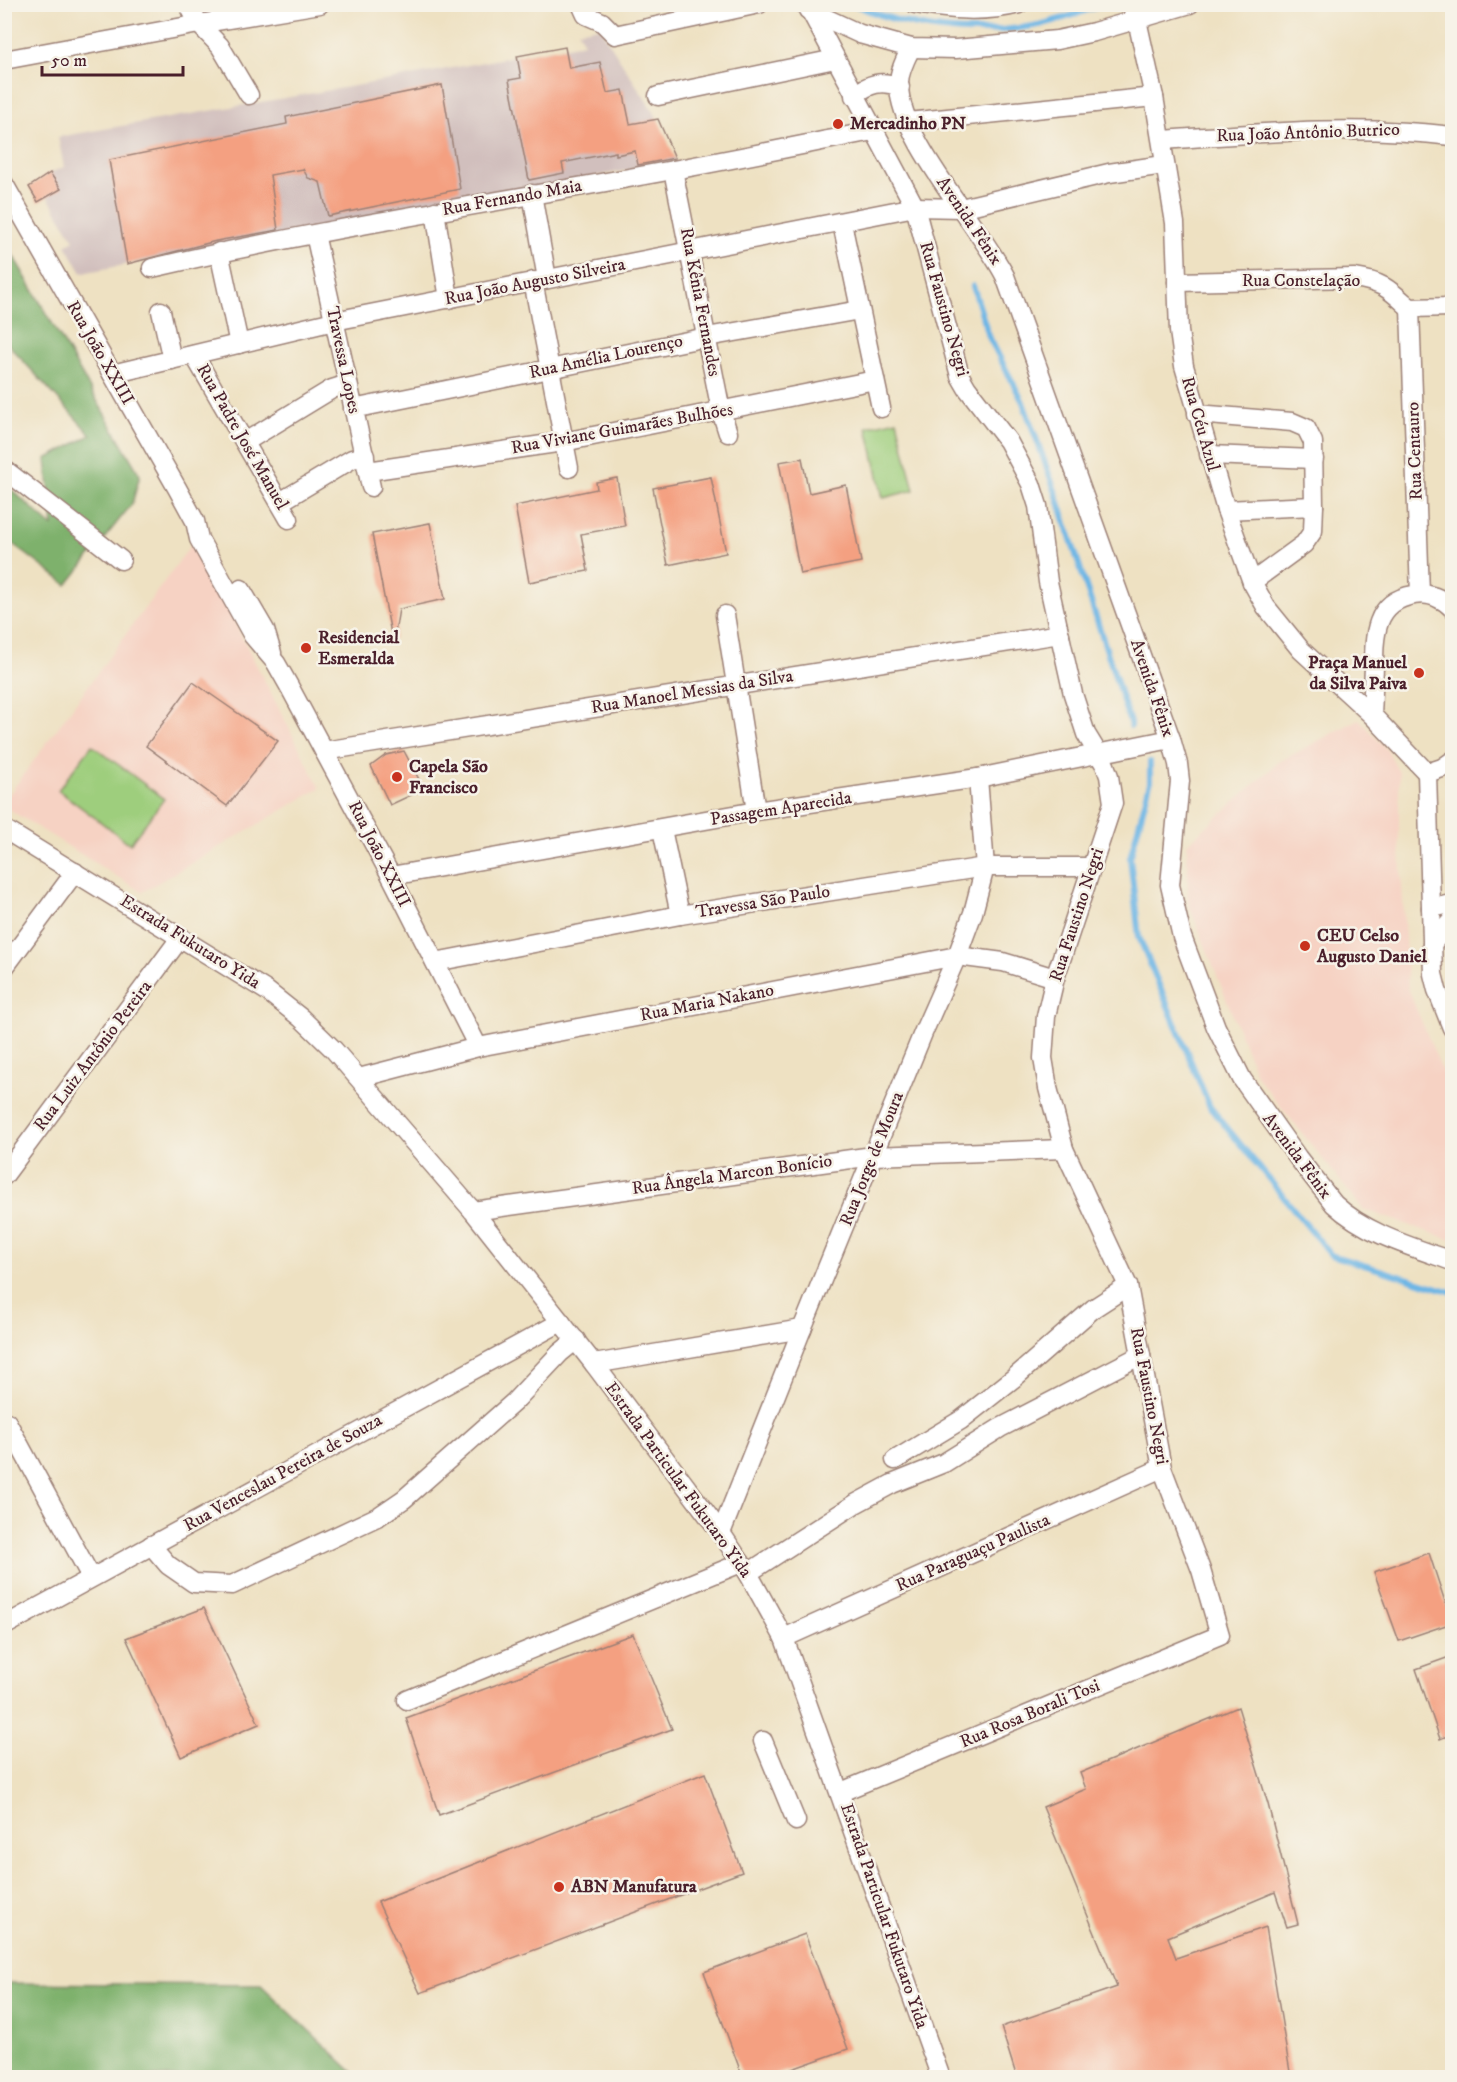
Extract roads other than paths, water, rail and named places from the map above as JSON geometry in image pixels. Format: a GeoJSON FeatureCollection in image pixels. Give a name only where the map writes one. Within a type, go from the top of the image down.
{"type":"FeatureCollection","features":[{"type":"Feature","properties":{"kind":"street"},"geometry":{"type":"LineString","coordinates":[[188,4],[199,24],[220,46],[249,95]]}},
{"type":"Feature","properties":{"kind":"street"},"geometry":{"type":"LineString","coordinates":[[4,60],[320,4]]}},
{"type":"Feature","properties":{"kind":"street"},"geometry":{"type":"LineString","coordinates":[[581,4],[586,15],[602,22],[615,35],[759,4]]}},
{"type":"Feature","properties":{"kind":"street"},"geometry":{"type":"LineString","coordinates":[[924,5],[948,10],[997,10],[1019,4]]}},
{"type":"Feature","properties":{"kind":"street"},"geometry":{"type":"LineString","coordinates":[[806,8],[860,34],[911,48],[956,49],[1029,44],[1094,32],[1134,12],[1190,4]]}},
{"type":"Feature","properties":{"kind":"street","name":"Rua Faustino Negri"},"geometry":{"type":"LineString","coordinates":[[806,8],[915,207],[960,376],[1008,441],[1031,484],[1038,506],[1048,582],[1079,716],[1109,776],[1113,803],[1055,978],[1046,1016],[1043,1058],[1048,1088],[1064,1149],[1128,1286],[1162,1468],[1201,1570],[1220,1635]]}},
{"type":"Feature","properties":{"kind":"street","name":"Rua Céu Azul"},"geometry":{"type":"LineString","coordinates":[[1134,12],[1163,140],[1164,165],[1175,223],[1179,331],[1184,366],[1226,510],[1252,582],[1266,607],[1295,644],[1372,715],[1427,773]]}},
{"type":"Feature","properties":{"kind":"street","name":"Avenida Fênix"},"geometry":{"type":"LineString","coordinates":[[911,48],[904,63],[900,87],[902,104],[908,122],[930,162],[996,258],[1005,276],[1171,739],[1180,781],[1171,861],[1170,885],[1173,902],[1182,937],[1197,978],[1229,1055],[1258,1104],[1341,1211],[1364,1227],[1452,1261]]}},
{"type":"Feature","properties":{"kind":"street"},"geometry":{"type":"LineString","coordinates":[[658,96],[835,59]]}},
{"type":"Feature","properties":{"kind":"street"},"geometry":{"type":"LineString","coordinates":[[854,96],[875,83],[888,82],[900,87]]}},
{"type":"Feature","properties":{"kind":"street"},"geometry":{"type":"LineString","coordinates":[[908,122],[1154,97]]}},
{"type":"Feature","properties":{"kind":"street","name":"Rua João Antônio Butrico"},"geometry":{"type":"LineString","coordinates":[[1163,140],[1295,130],[1410,130],[1452,136]]}},
{"type":"Feature","properties":{"kind":"street","name":"Rua Fernando Maia"},"geometry":{"type":"LineString","coordinates":[[152,268],[219,252],[435,211],[673,170],[873,131]]}},
{"type":"Feature","properties":{"kind":"street","name":"Rua João Augusto Silveira"},"geometry":{"type":"LineString","coordinates":[[112,374],[334,321],[540,280],[915,207],[961,208],[1109,173],[1164,165]]}},
{"type":"Feature","properties":{"kind":"street","name":"Rua Kênia Fernandes"},"geometry":{"type":"LineString","coordinates":[[673,170],[721,411],[728,433]]}},
{"type":"Feature","properties":{"kind":"street","name":"Rua João XXIII"},"geometry":{"type":"LineString","coordinates":[[4,184],[195,521],[199,539],[253,636],[276,663],[391,876],[478,1047]]}},
{"type":"Feature","properties":{"kind":"street"},"geometry":{"type":"LineString","coordinates":[[532,194],[550,369],[569,468]]}},
{"type":"Feature","properties":{"kind":"street"},"geometry":{"type":"LineString","coordinates":[[435,211],[449,299]]}},
{"type":"Feature","properties":{"kind":"street"},"geometry":{"type":"LineString","coordinates":[[842,223],[881,408]]}},
{"type":"Feature","properties":{"kind":"street","name":"Travessa Lopes"},"geometry":{"type":"LineString","coordinates":[[315,234],[368,471]]}},
{"type":"Feature","properties":{"kind":"street"},"geometry":{"type":"LineString","coordinates":[[219,252],[239,344]]}},
{"type":"Feature","properties":{"kind":"street","name":"Rua Constelação"},"geometry":{"type":"LineString","coordinates":[[1177,282],[1354,278],[1378,282],[1410,308]]}},
{"type":"Feature","properties":{"kind":"street"},"geometry":{"type":"LineString","coordinates":[[1410,308],[1452,307]]}},
{"type":"Feature","properties":{"kind":"street","name":"Rua Centauro"},"geometry":{"type":"LineString","coordinates":[[1410,308],[1420,594]]}},
{"type":"Feature","properties":{"kind":"street","name":"Rua Amélia Lourenço"},"geometry":{"type":"LineString","coordinates":[[353,409],[707,337],[860,310]]}},
{"type":"Feature","properties":{"kind":"street"},"geometry":{"type":"LineString","coordinates":[[161,311],[172,360]]}},
{"type":"Feature","properties":{"kind":"street","name":"Rua Padre José Manuel"},"geometry":{"type":"LineString","coordinates":[[194,355],[290,519]]}},
{"type":"Feature","properties":{"kind":"street","name":"Rua Viviane Guimarães Bulhões"},"geometry":{"type":"LineString","coordinates":[[280,502],[352,459],[368,471],[563,442],[875,380]]}},
{"type":"Feature","properties":{"kind":"street"},"geometry":{"type":"LineString","coordinates":[[245,442],[332,389],[348,384]]}},
{"type":"Feature","properties":{"kind":"street"},"geometry":{"type":"LineString","coordinates":[[1197,414],[1292,422],[1306,428],[1313,442],[1313,531],[1304,544],[1252,582]]}},
{"type":"Feature","properties":{"kind":"street"},"geometry":{"type":"LineString","coordinates":[[1209,455],[1314,459]]}},
{"type":"Feature","properties":{"kind":"street"},"geometry":{"type":"LineString","coordinates":[[4,469],[121,560]]}},
{"type":"Feature","properties":{"kind":"street"},"geometry":{"type":"LineString","coordinates":[[1226,510],[1314,506]]}},
{"type":"Feature","properties":{"kind":"street"},"geometry":{"type":"LineString","coordinates":[[1372,715],[1374,637],[1379,620],[1395,602],[1403,597],[1420,594],[1436,597],[1452,608]]}},
{"type":"Feature","properties":{"kind":"street"},"geometry":{"type":"LineString","coordinates":[[725,615],[756,812]]}},
{"type":"Feature","properties":{"kind":"street","name":"Rua Manoel Messias da Silva"},"geometry":{"type":"LineString","coordinates":[[324,751],[1060,634]]}},
{"type":"Feature","properties":{"kind":"street","name":"Passagem Aparecida"},"geometry":{"type":"LineString","coordinates":[[391,876],[756,812],[978,778],[1171,739]]}},
{"type":"Feature","properties":{"kind":"street"},"geometry":{"type":"LineString","coordinates":[[1452,761],[1442,768],[1427,773],[1432,960],[1437,990],[1452,1028]]}},
{"type":"Feature","properties":{"kind":"street","name":"Rua Jorge de Moura"},"geometry":{"type":"LineString","coordinates":[[721,1533],[973,913],[985,867],[978,778]]}},
{"type":"Feature","properties":{"kind":"street","name":"Estrada Fukutaro Yida"},"geometry":{"type":"LineString","coordinates":[[4,829],[267,991],[301,1018],[359,1078]]}},
{"type":"Feature","properties":{"kind":"street"},"geometry":{"type":"LineString","coordinates":[[662,829],[680,915]]}},
{"type":"Feature","properties":{"kind":"street","name":"Travessa São Paulo"},"geometry":{"type":"LineString","coordinates":[[435,963],[680,915],[985,867],[1093,867]]}},
{"type":"Feature","properties":{"kind":"street"},"geometry":{"type":"LineString","coordinates":[[4,968],[75,872]]}},
{"type":"Feature","properties":{"kind":"street"},"geometry":{"type":"LineString","coordinates":[[1431,908],[1452,904]]}},
{"type":"Feature","properties":{"kind":"street"},"geometry":{"type":"LineString","coordinates":[[1432,944],[1452,920]]}},
{"type":"Feature","properties":{"kind":"street","name":"Rua Luiz Antônio Pereira"},"geometry":{"type":"LineString","coordinates":[[4,1176],[181,937]]}},
{"type":"Feature","properties":{"kind":"street","name":"Rua Maria Nakano"},"geometry":{"type":"LineString","coordinates":[[359,1078],[478,1047],[957,956],[1003,962],[1055,978]]}},
{"type":"Feature","properties":{"kind":"street","name":"Estrada Particular Fukutaro Yida"},"geometry":{"type":"LineString","coordinates":[[359,1078],[473,1211],[576,1340],[721,1533],[744,1568],[784,1638],[841,1792],[941,2078]]}},
{"type":"Feature","properties":{"kind":"street","name":"Rua Ângela Marcon Bonício"},"geometry":{"type":"LineString","coordinates":[[473,1211],[873,1156],[1064,1149]]}},
{"type":"Feature","properties":{"kind":"street"},"geometry":{"type":"LineString","coordinates":[[895,1460],[961,1420],[1014,1378],[1094,1308],[1128,1286]]}},
{"type":"Feature","properties":{"kind":"street","name":"Rua Venceslau Pereira de Souza"},"geometry":{"type":"LineString","coordinates":[[4,1626],[561,1322]]}},
{"type":"Feature","properties":{"kind":"street"},"geometry":{"type":"LineString","coordinates":[[594,1364],[802,1329]]}},
{"type":"Feature","properties":{"kind":"street"},"geometry":{"type":"LineString","coordinates":[[151,1545],[168,1565],[194,1583],[232,1585],[379,1516],[404,1499],[514,1402],[560,1353],[576,1340]]}},
{"type":"Feature","properties":{"kind":"street"},"geometry":{"type":"LineString","coordinates":[[407,1700],[744,1568],[864,1499],[892,1484],[944,1463],[1000,1428],[1141,1355]]}},
{"type":"Feature","properties":{"kind":"street"},"geometry":{"type":"LineString","coordinates":[[7,1422],[92,1577]]}},
{"type":"Feature","properties":{"kind":"street","name":"Rua Paraguaçu Paulista"},"geometry":{"type":"LineString","coordinates":[[784,1638],[1162,1468]]}},
{"type":"Feature","properties":{"kind":"street","name":"Rua Rosa Borali Tosi"},"geometry":{"type":"LineString","coordinates":[[841,1792],[1220,1635]]}},
{"type":"Feature","properties":{"kind":"street"},"geometry":{"type":"LineString","coordinates":[[763,1741],[796,1821]]}},
{"type":"Feature","properties":{"kind":"waterway"},"geometry":{"type":"LineString","coordinates":[[853,4],[896,20],[964,31],[1010,29],[1042,24],[1103,5]]}},
{"type":"Feature","properties":{"kind":"waterway"},"geometry":{"type":"LineString","coordinates":[[973,286],[989,337],[1023,402],[1057,496],[1131,726]]}},
{"type":"Feature","properties":{"kind":"waterway"},"geometry":{"type":"LineString","coordinates":[[1150,762],[1150,783],[1130,858],[1139,937],[1210,1107],[1331,1255],[1452,1292]]}},
{"type":"Feature","properties":{"kind":"place","name":"Mercadinho PN"},"geometry":{"type":"Point","coordinates":[838,124]}},
{"type":"Feature","properties":{"kind":"place","name":"Residencial Esmeralda"},"geometry":{"type":"Point","coordinates":[306,648]}},
{"type":"Feature","properties":{"kind":"place","name":"Praça Manuel da Silva Paiva"},"geometry":{"type":"Point","coordinates":[1419,673]}},
{"type":"Feature","properties":{"kind":"place","name":"Capela São Francisco"},"geometry":{"type":"Point","coordinates":[397,777]}},
{"type":"Feature","properties":{"kind":"place","name":"CEU Celso Augusto Daniel"},"geometry":{"type":"Point","coordinates":[1305,946]}},
{"type":"Feature","properties":{"kind":"place","name":"ABN Manufatura"},"geometry":{"type":"Point","coordinates":[559,1887]}}]}
